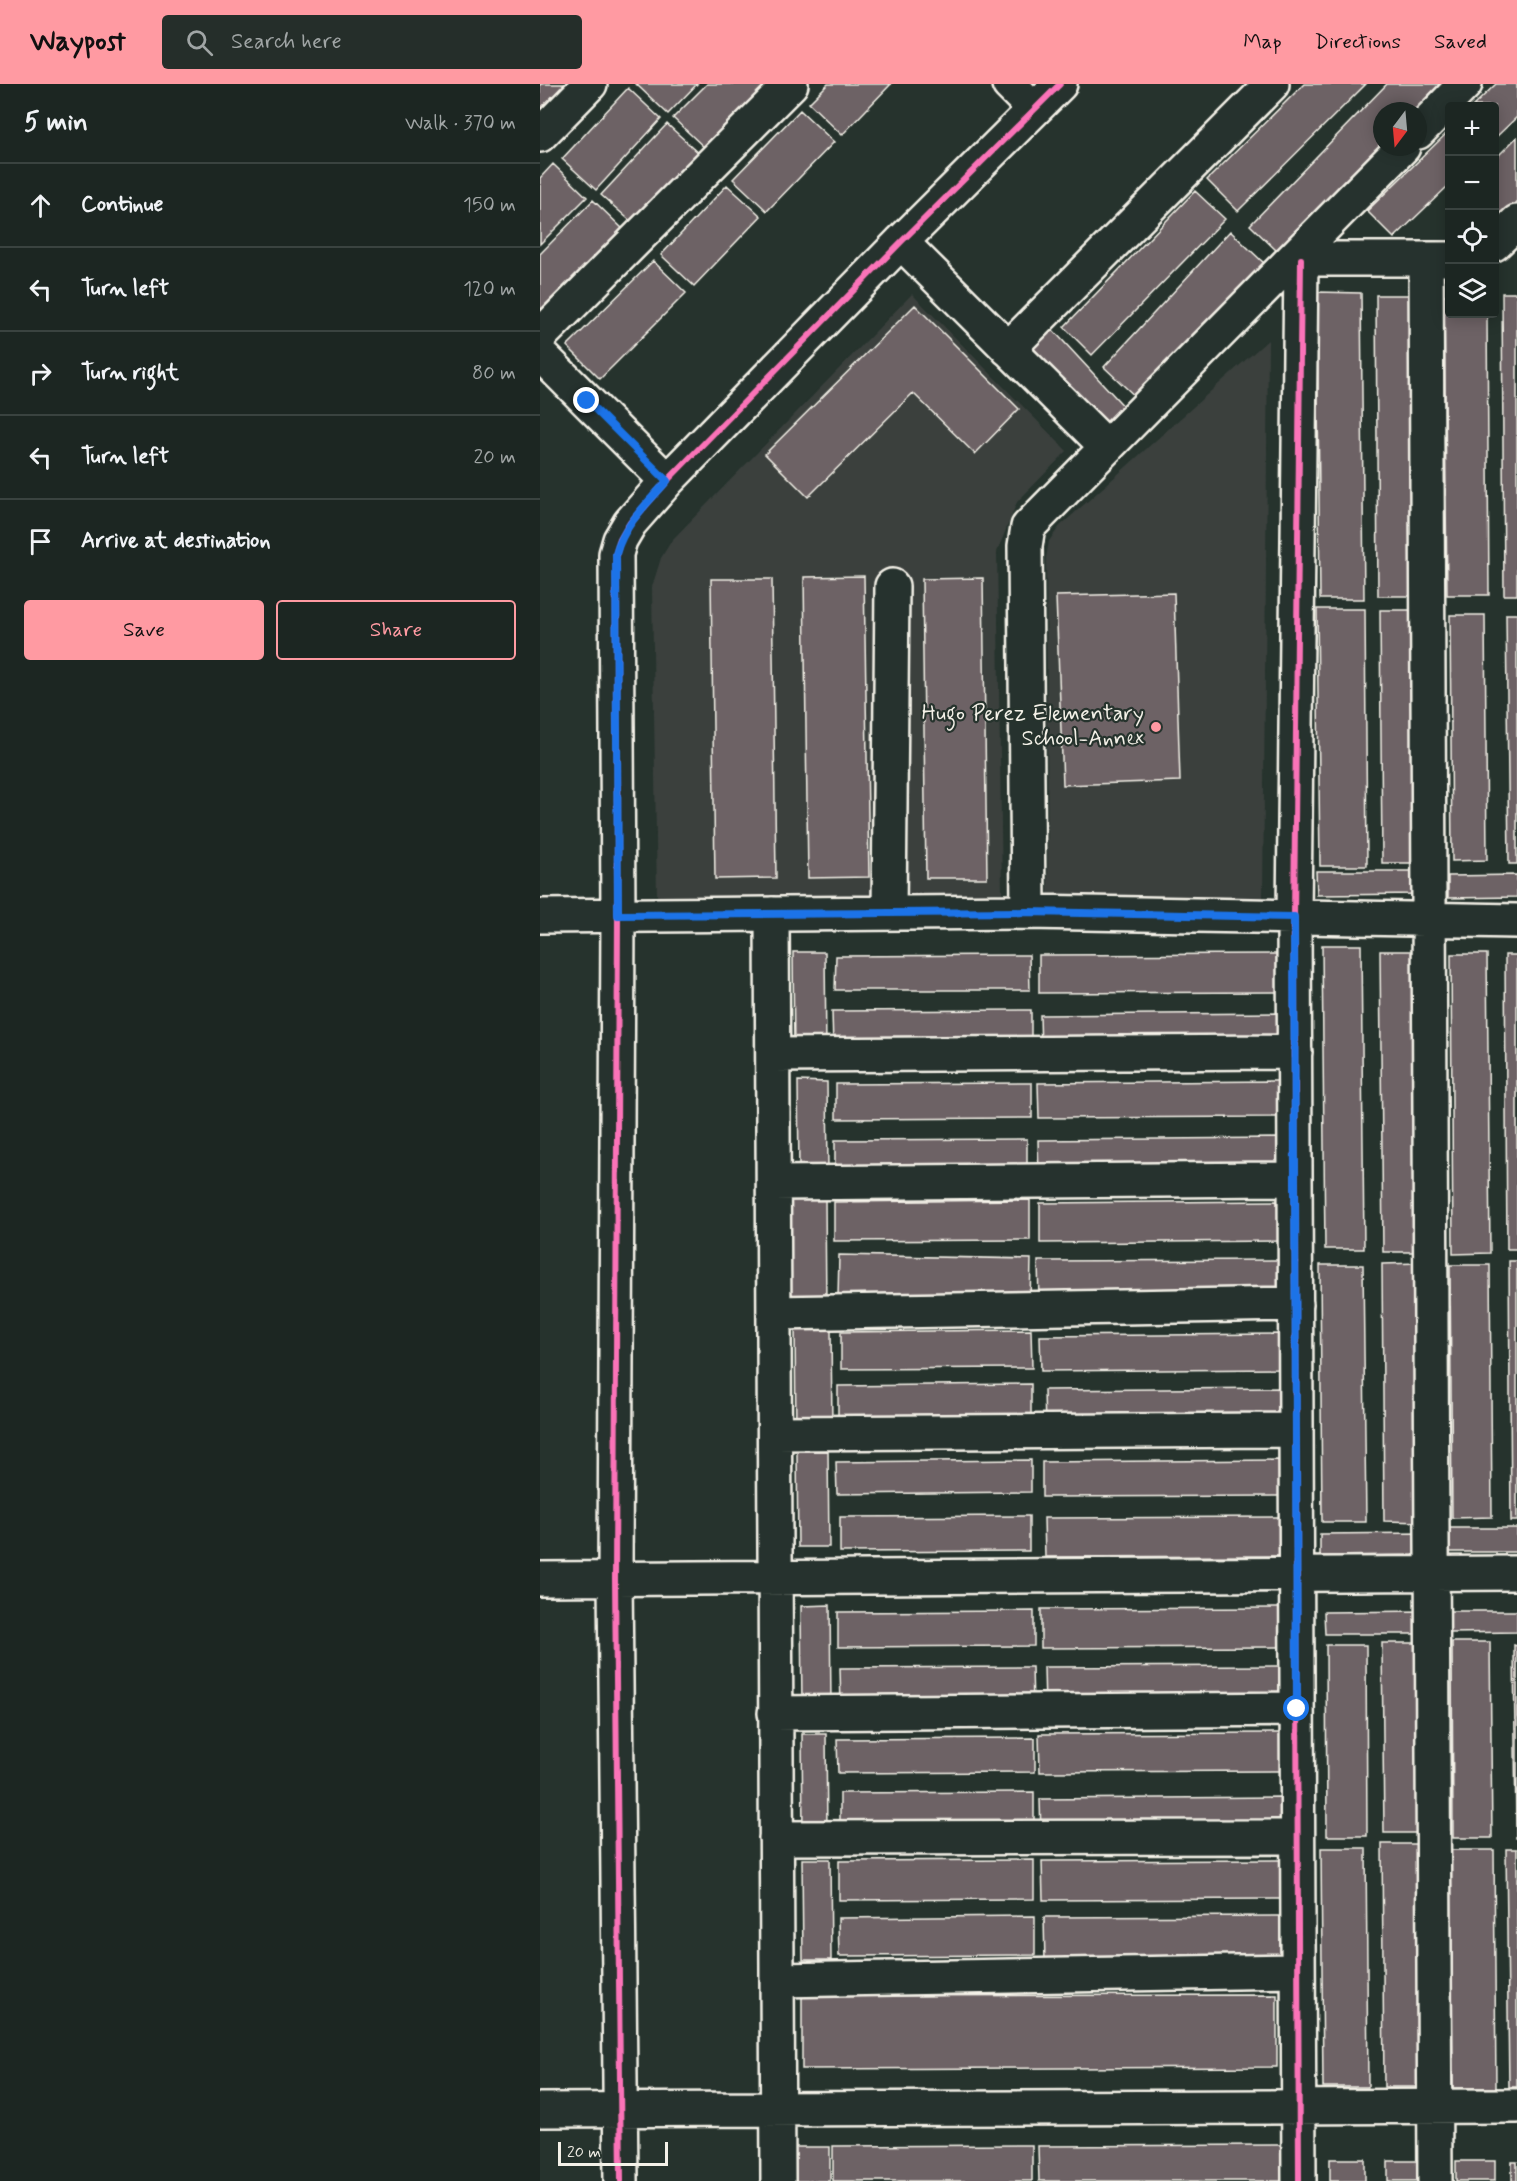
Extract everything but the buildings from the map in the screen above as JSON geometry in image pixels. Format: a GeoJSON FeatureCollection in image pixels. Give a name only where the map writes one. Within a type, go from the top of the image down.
{"type":"FeatureCollection","features":[{"type":"Feature","properties":{"kind":"street"},"geometry":{"type":"LineString","coordinates":[[540,135],[590,84]]}},
{"type":"Feature","properties":{"kind":"street"},"geometry":{"type":"LineString","coordinates":[[540,336],[791,84]]}},
{"type":"Feature","properties":{"kind":"street"},"geometry":{"type":"LineString","coordinates":[[1009,84],[1034,110]]}},
{"type":"Feature","properties":{"kind":"street"},"geometry":{"type":"LineString","coordinates":[[621,2181],[615,1579],[618,915],[616,554],[620,540],[630,523],[667,481],[901,242],[1060,84]]}},
{"type":"Feature","properties":{"kind":"street"},"geometry":{"type":"LineString","coordinates":[[1008,349],[1272,84]]}},
{"type":"Feature","properties":{"kind":"street"},"geometry":{"type":"LineString","coordinates":[[1427,123],[1465,84]]}},
{"type":"Feature","properties":{"kind":"street"},"geometry":{"type":"LineString","coordinates":[[1028,912],[1025,546],[1028,527],[1297,259],[1394,156]]}},
{"type":"Feature","properties":{"kind":"street"},"geometry":{"type":"LineString","coordinates":[[1499,239],[1517,222]]}},
{"type":"Feature","properties":{"kind":"street"},"geometry":{"type":"LineString","coordinates":[[901,242],[1107,447]]}},
{"type":"Feature","properties":{"kind":"street"},"geometry":{"type":"LineString","coordinates":[[1297,259],[1438,259],[1429,919],[1434,2181]]}},
{"type":"Feature","properties":{"kind":"street"},"geometry":{"type":"LineString","coordinates":[[1297,259],[1294,917],[1299,2181]]}},
{"type":"Feature","properties":{"kind":"street"},"geometry":{"type":"LineString","coordinates":[[1499,259],[1517,259]]}},
{"type":"Feature","properties":{"kind":"street"},"geometry":{"type":"LineString","coordinates":[[540,354],[667,481]]}},
{"type":"Feature","properties":{"kind":"street"},"geometry":{"type":"LineString","coordinates":[[889,914],[892,586]]}},
{"type":"Feature","properties":{"kind":"street"},"geometry":{"type":"LineString","coordinates":[[540,916],[1028,912],[1517,921]]}},
{"type":"Feature","properties":{"kind":"street"},"geometry":{"type":"LineString","coordinates":[[772,914],[778,2181]]}},
{"type":"Feature","properties":{"kind":"street"},"geometry":{"type":"LineString","coordinates":[[773,1055],[1295,1052]]}},
{"type":"Feature","properties":{"kind":"street"},"geometry":{"type":"LineString","coordinates":[[774,1183],[1295,1179]]}},
{"type":"Feature","properties":{"kind":"street"},"geometry":{"type":"LineString","coordinates":[[774,1312],[1296,1304]]}},
{"type":"Feature","properties":{"kind":"street"},"geometry":{"type":"LineString","coordinates":[[775,1433],[1296,1430]]}},
{"type":"Feature","properties":{"kind":"street"},"geometry":{"type":"LineString","coordinates":[[540,1579],[1517,1573]]}},
{"type":"Feature","properties":{"kind":"street"},"geometry":{"type":"LineString","coordinates":[[776,1713],[1297,1709]]}},
{"type":"Feature","properties":{"kind":"street"},"geometry":{"type":"LineString","coordinates":[[776,1838],[1297,1837]]}},
{"type":"Feature","properties":{"kind":"street"},"geometry":{"type":"LineString","coordinates":[[777,1980],[1298,1971]]}},
{"type":"Feature","properties":{"kind":"street"},"geometry":{"type":"LineString","coordinates":[[540,2110],[1517,2106]]}},
{"type":"Feature","properties":{"kind":"shaded area"},"geometry":{"type":"Polygon","coordinates":[[[912,294],[1067,451],[1017,502],[997,552],[1002,893],[657,898],[652,587],[661,558],[672,540],[912,294]]]}},
{"type":"Feature","properties":{"kind":"shaded area","name":"Hugo Perez Elementary School-Annex"},"geometry":{"type":"Polygon","coordinates":[[[1268,340],[1263,898],[1048,895],[1046,558],[1049,541],[1060,526],[1268,340]]]}},
{"type":"Feature","properties":{"kind":"cycle path"},"geometry":{"type":"LineString","coordinates":[[621,2181],[615,1579],[618,915],[616,554],[620,540],[630,523],[667,481],[901,242],[1060,84]]}},
{"type":"Feature","properties":{"kind":"cycle path"},"geometry":{"type":"LineString","coordinates":[[1299,2181],[1294,917],[1301,259]]}},
{"type":"Feature","properties":{"kind":"place","name":"Hugo Perez Elementary School-Annex"},"geometry":{"type":"Point","coordinates":[1156,727]}},
{"type":"Feature","properties":{"kind":"route"},"geometry":{"type":"LineString","coordinates":[[587,401],[667,481],[630,523],[620,540],[616,554],[618,915],[1028,912],[1294,917],[1297,1709]]}}]}
